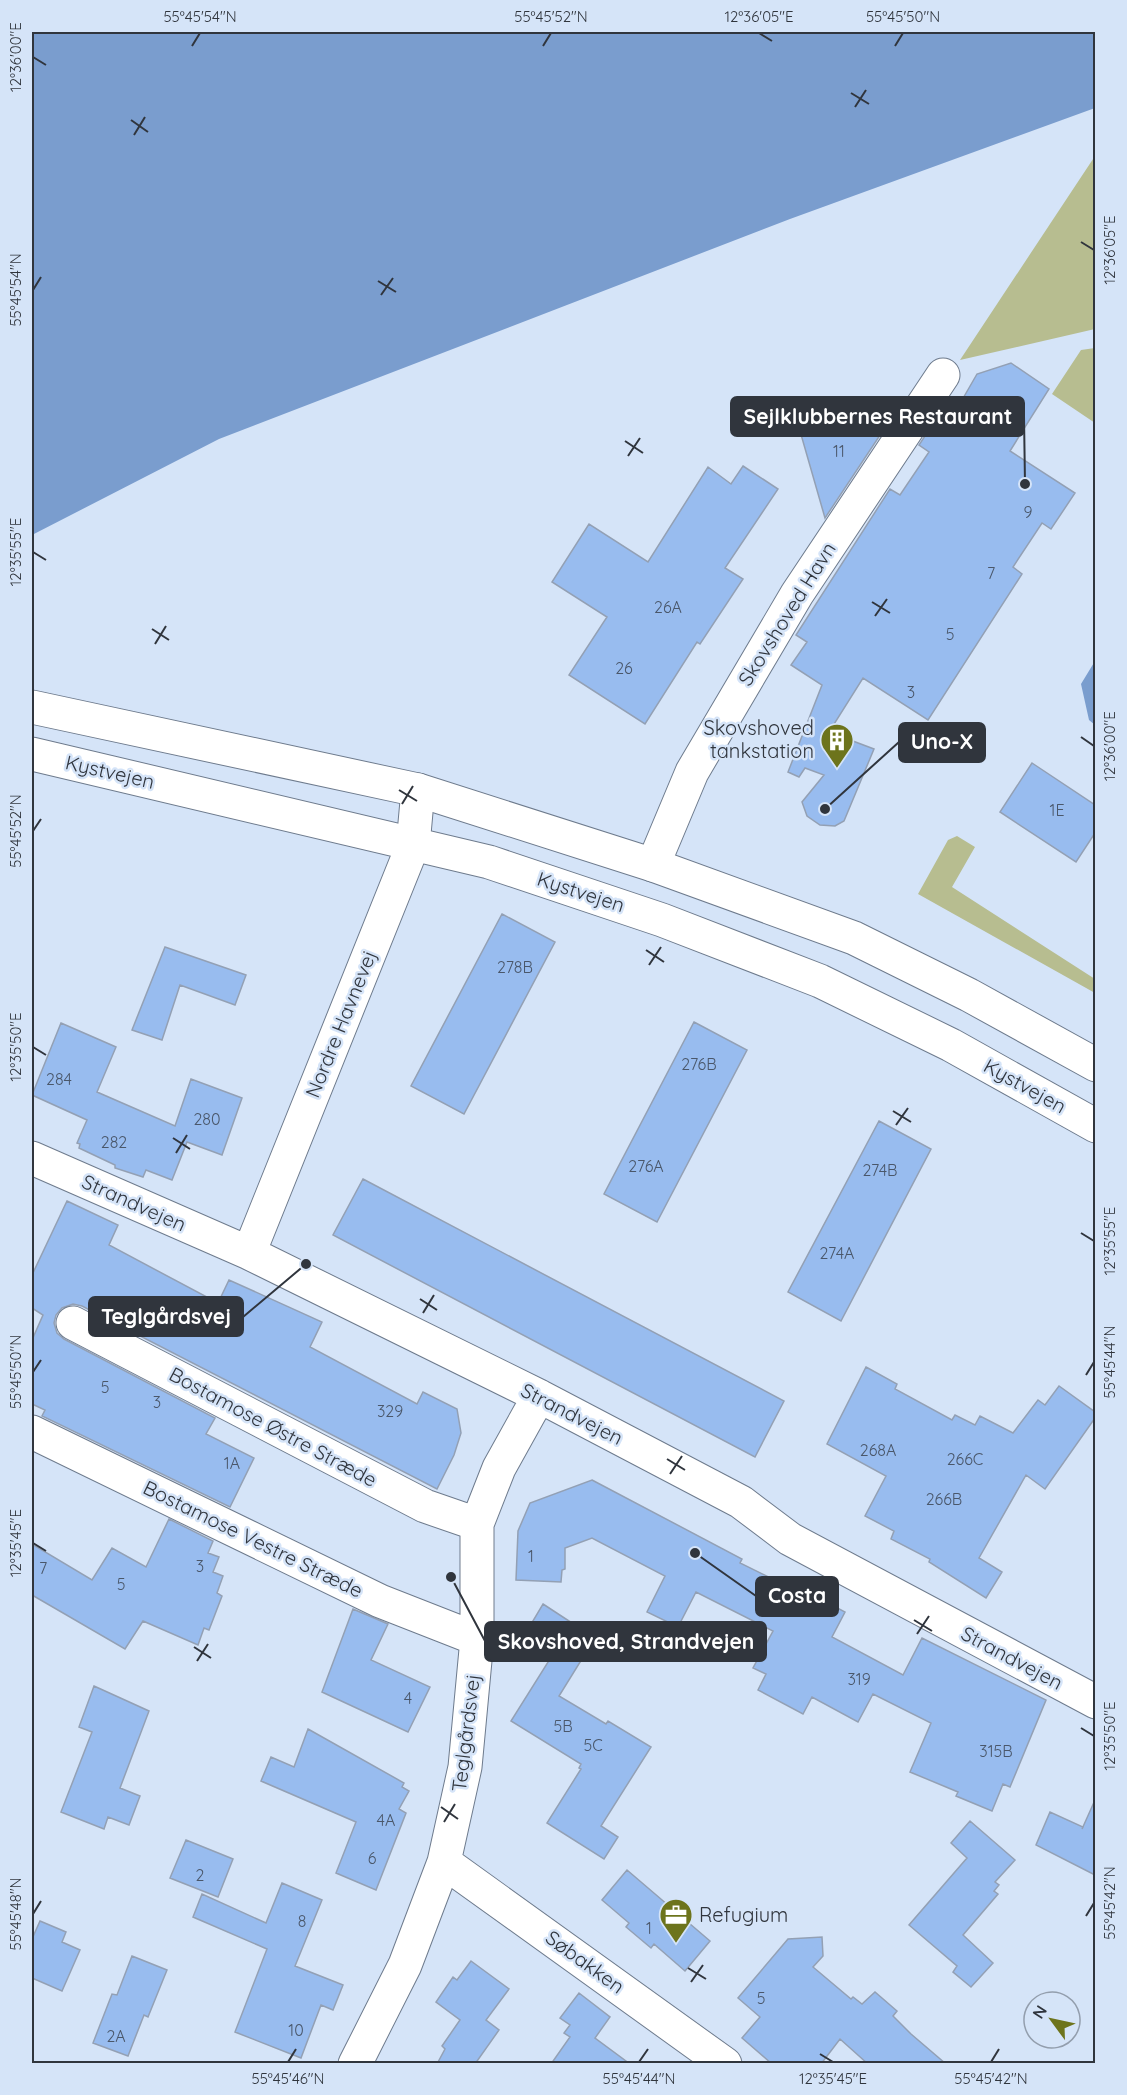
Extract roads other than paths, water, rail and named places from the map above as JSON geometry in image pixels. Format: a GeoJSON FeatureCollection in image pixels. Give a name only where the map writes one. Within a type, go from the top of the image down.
{"type":"FeatureCollection","features":[{"type":"Feature","properties":{"kind":"street","name":"Skovshoved Havn"},"geometry":{"type":"LineString","coordinates":[[653,865],[692,772],[715,732],[797,594],[943,375]]}},
{"type":"Feature","properties":{"kind":"street"},"geometry":{"type":"LineString","coordinates":[[32,706],[418,790],[653,865],[854,938],[969,995],[1095,1065]]}},
{"type":"Feature","properties":{"kind":"street","name":"Kystvejen"},"geometry":{"type":"LineString","coordinates":[[32,754],[489,862],[662,920],[820,981],[951,1045],[1095,1126]]}},
{"type":"Feature","properties":{"kind":"street","name":"Nordre Havnevej"},"geometry":{"type":"LineString","coordinates":[[249,1253],[413,845],[418,790]]}},
{"type":"Feature","properties":{"kind":"street","name":"Strandvejen"},"geometry":{"type":"LineString","coordinates":[[32,1158],[249,1253],[539,1396],[741,1502],[790,1539],[1095,1702]]}},
{"type":"Feature","properties":{"kind":"street","name":"Bostamose Østre Stræde"},"geometry":{"type":"LineString","coordinates":[[73,1323],[425,1506],[477,1524]]}},
{"type":"Feature","properties":{"kind":"street","name":"Teglgårdsvej"},"geometry":{"type":"LineString","coordinates":[[355,2064],[405,1965],[444,1862],[465,1767],[477,1639],[477,1524],[499,1468],[539,1396]]}},
{"type":"Feature","properties":{"kind":"street","name":"Bostamose Vestre Stræde"},"geometry":{"type":"LineString","coordinates":[[32,1432],[380,1601],[477,1639]]}},
{"type":"Feature","properties":{"kind":"street","name":"Søbakken"},"geometry":{"type":"LineString","coordinates":[[444,1862],[725,2064]]}},
{"type":"Feature","properties":{"kind":"water"},"geometry":{"type":"Polygon","coordinates":[[[32,32],[1095,32],[1095,108],[790,219],[219,439],[32,535],[32,32]]]}},
{"type":"Feature","properties":{"kind":"water"},"geometry":{"type":"Polygon","coordinates":[[[1095,661],[1095,725],[1089,720],[1081,684],[1095,661]]]}},
{"type":"Feature","properties":{"kind":"place","name":"Sejlklubbernes Restaurant"},"geometry":{"type":"Point","coordinates":[1025,484]}},
{"type":"Feature","properties":{"kind":"place","name":"Skovshoved tankstation"},"geometry":{"type":"Point","coordinates":[837,769]}},
{"type":"Feature","properties":{"kind":"place","name":"Uno-X"},"geometry":{"type":"Point","coordinates":[825,809]}},
{"type":"Feature","properties":{"kind":"place","name":"Teglgårdsvej"},"geometry":{"type":"Point","coordinates":[306,1264]}},
{"type":"Feature","properties":{"kind":"place","name":"Costa"},"geometry":{"type":"Point","coordinates":[695,1553]}},
{"type":"Feature","properties":{"kind":"place","name":"Skovshoved, Strandvejen"},"geometry":{"type":"Point","coordinates":[451,1577]}},
{"type":"Feature","properties":{"kind":"place","name":"Refugium"},"geometry":{"type":"Point","coordinates":[676,1944]}}]}
